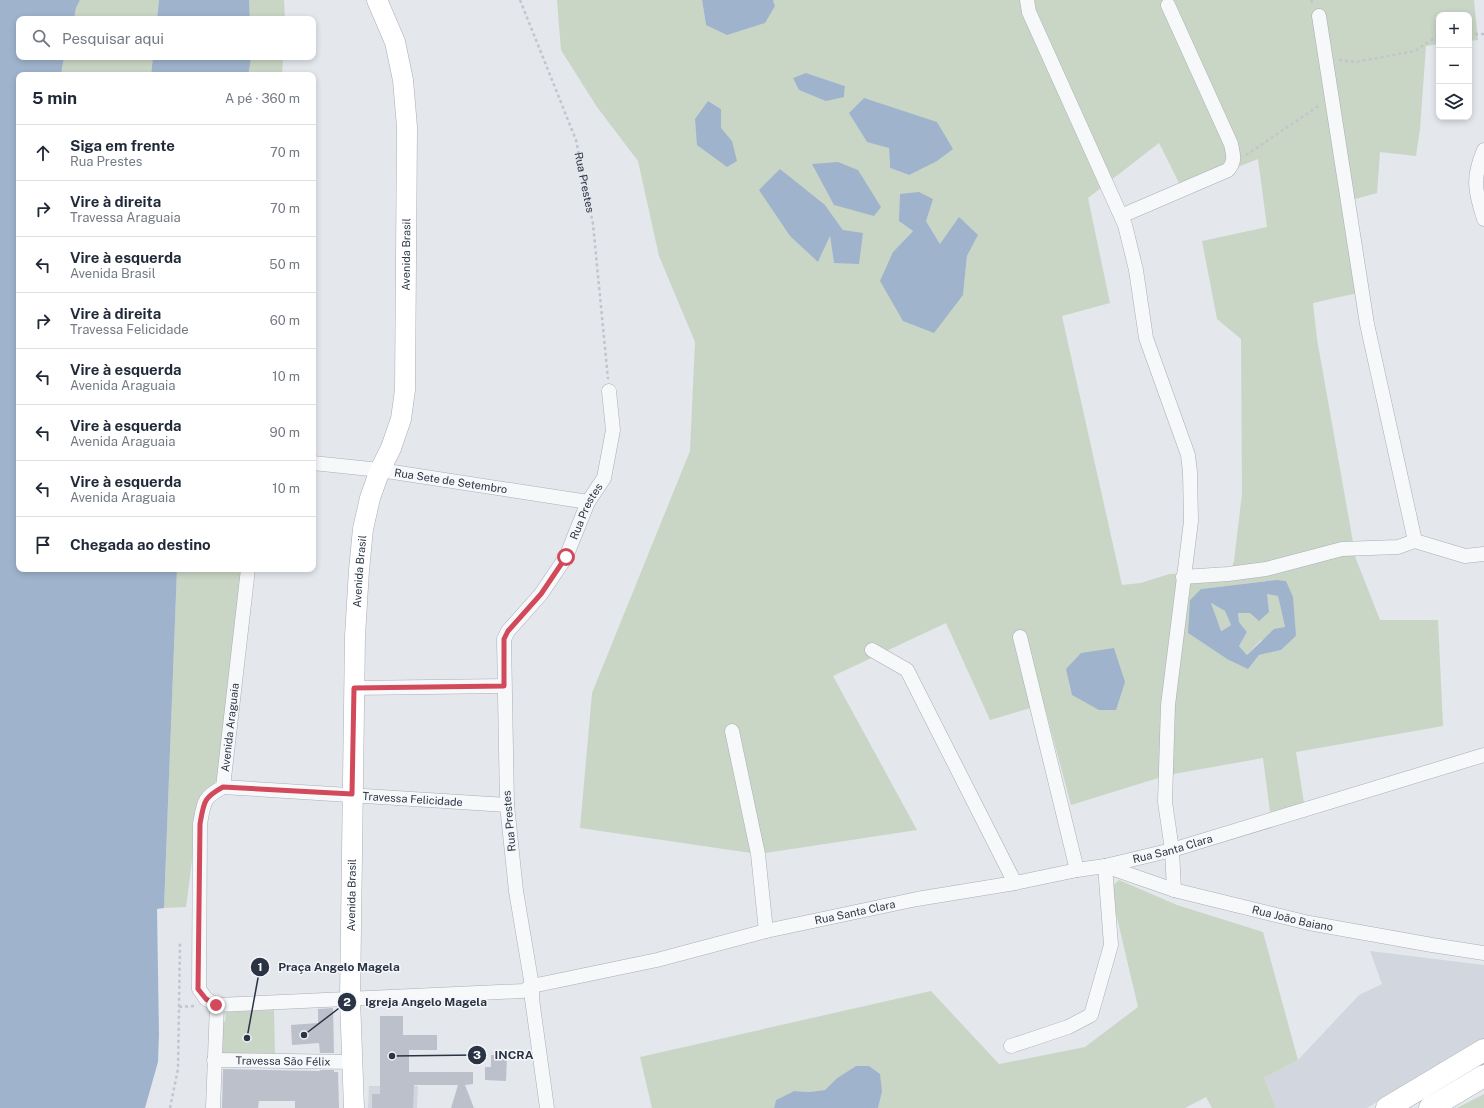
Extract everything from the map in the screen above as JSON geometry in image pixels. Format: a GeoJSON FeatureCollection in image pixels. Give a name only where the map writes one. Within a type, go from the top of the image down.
{"type":"FeatureCollection","features":[{"type":"Feature","properties":{"kind":"main road"},"geometry":{"type":"LineString","coordinates":[[1387,1108],[1484,1050]]}},
{"type":"Feature","properties":{"kind":"main road"},"geometry":{"type":"LineString","coordinates":[[1430,1108],[1484,1076]]}},
{"type":"Feature","properties":{"kind":"street","name":"Avenida Brasil"},"geometry":{"type":"LineString","coordinates":[[354,1108],[350,999],[355,636],[363,529],[370,498],[380,470],[391,448],[401,419],[405,390],[407,127],[403,80],[395,42],[377,0]]}},
{"type":"Feature","properties":{"kind":"street"},"geometry":{"type":"LineString","coordinates":[[1027,0],[1029,12],[1126,225],[1136,270],[1146,338],[1188,455],[1190,472],[1191,521],[1168,705],[1165,802],[1172,850],[1174,890]]}},
{"type":"Feature","properties":{"kind":"street"},"geometry":{"type":"LineString","coordinates":[[1121,216],[1228,170],[1232,164],[1234,156],[1231,144],[1168,5]]}},
{"type":"Feature","properties":{"kind":"street"},"geometry":{"type":"LineString","coordinates":[[1320,16],[1367,324],[1415,541]]}},
{"type":"Feature","properties":{"kind":"street"},"geometry":{"type":"LineString","coordinates":[[1484,150],[1477,166],[1476,186],[1484,219]]}},
{"type":"Feature","properties":{"kind":"street","name":"Rua Prestes"},"geometry":{"type":"LineString","coordinates":[[547,1108],[532,999],[532,986],[516,891],[507,805],[504,639],[508,631],[541,594],[566,557],[588,502],[604,478],[613,430],[609,391]]}},
{"type":"Feature","properties":{"kind":"street","name":"Rua Sete de Setembro"},"geometry":{"type":"LineString","coordinates":[[316,463],[380,470],[588,502]]}},
{"type":"Feature","properties":{"kind":"street"},"geometry":{"type":"LineString","coordinates":[[1183,577],[1228,574],[1266,569],[1342,549],[1398,547],[1415,541],[1465,556],[1484,554]]}},
{"type":"Feature","properties":{"kind":"street","name":"Avenida Araguaia"},"geometry":{"type":"LineString","coordinates":[[216,1005],[206,999],[198,989],[200,824],[204,802],[213,792],[223,787],[248,572]]}},
{"type":"Feature","properties":{"kind":"street"},"geometry":{"type":"LineString","coordinates":[[1020,637],[1076,870]]}},
{"type":"Feature","properties":{"kind":"street"},"geometry":{"type":"LineString","coordinates":[[872,650],[908,670],[1015,883]]}},
{"type":"Feature","properties":{"kind":"street"},"geometry":{"type":"LineString","coordinates":[[354,688],[504,686]]}},
{"type":"Feature","properties":{"kind":"street"},"geometry":{"type":"LineString","coordinates":[[732,731],[758,854],[766,931]]}},
{"type":"Feature","properties":{"kind":"street","name":"Rua Santa Clara"},"geometry":{"type":"LineString","coordinates":[[216,1005],[523,991],[532,986],[657,960],[766,931],[917,899],[1105,866],[1172,850],[1484,755]]}},
{"type":"Feature","properties":{"kind":"street","name":"Travessa Felicidade"},"geometry":{"type":"LineString","coordinates":[[223,787],[507,805]]}},
{"type":"Feature","properties":{"kind":"street"},"geometry":{"type":"LineString","coordinates":[[1011,1046],[1068,1027],[1091,1015],[1111,945],[1105,866]]}},
{"type":"Feature","properties":{"kind":"street","name":"Rua João Baiano"},"geometry":{"type":"LineString","coordinates":[[1105,866],[1174,890],[1309,923],[1484,953]]}},
{"type":"Feature","properties":{"kind":"street"},"geometry":{"type":"LineString","coordinates":[[213,1108],[216,1005]]}},
{"type":"Feature","properties":{"kind":"street","name":"Travessa São Félix"},"geometry":{"type":"LineString","coordinates":[[214,1060],[352,1062]]}},
{"type":"Feature","properties":{"kind":"path","name":"Rua Prestes"},"geometry":{"type":"LineString","coordinates":[[520,0],[576,140],[593,224],[609,391]]}},
{"type":"Feature","properties":{"kind":"path"},"geometry":{"type":"LineString","coordinates":[[1472,34],[1484,34]]}},
{"type":"Feature","properties":{"kind":"path"},"geometry":{"type":"LineString","coordinates":[[1326,59],[1355,62],[1415,51],[1436,37]]}},
{"type":"Feature","properties":{"kind":"path"},"geometry":{"type":"LineString","coordinates":[[1232,164],[1332,96]]}},
{"type":"Feature","properties":{"kind":"path"},"geometry":{"type":"LineString","coordinates":[[170,1108],[178,1069],[180,942]]}},
{"type":"Feature","properties":{"kind":"shaded area"},"geometry":{"type":"Polygon","coordinates":[[[1370,951],[1484,965],[1484,1039],[1367,1108],[1276,1108],[1264,1078],[1298,1060],[1359,995],[1382,984],[1370,951]]]}},
{"type":"Feature","properties":{"kind":"shaded area"},"geometry":{"type":"Polygon","coordinates":[[[369,1086],[418,1086],[417,1108],[368,1108],[369,1086]]]}},
{"type":"Feature","properties":{"kind":"green space"},"geometry":{"type":"Polygon","coordinates":[[[80,0],[159,0],[157,16],[75,16],[76,8],[80,0]]]}},
{"type":"Feature","properties":{"kind":"green space"},"geometry":{"type":"Polygon","coordinates":[[[249,0],[284,0],[285,16],[250,16],[249,0]]]}},
{"type":"Feature","properties":{"kind":"green space"},"geometry":{"type":"Polygon","coordinates":[[[557,0],[702,0],[706,25],[775,6],[773,0],[1474,0],[1478,40],[1472,41],[1472,12],[1436,12],[1436,44],[1426,46],[1420,129],[1416,156],[1380,152],[1377,193],[1348,201],[1362,292],[1313,303],[1317,339],[1356,559],[1380,620],[1438,620],[1443,726],[1296,752],[1304,803],[1270,812],[1263,758],[1168,775],[1071,805],[1044,704],[990,720],[946,623],[833,676],[917,830],[758,854],[580,828],[592,693],[690,451],[695,342],[659,256],[638,161],[597,107],[561,50],[557,0]],[[806,73],[844,97],[845,86],[806,73]],[[708,101],[721,128],[721,109],[708,101]],[[1159,143],[1088,198],[1110,303],[1062,316],[1122,585],[1141,583],[1169,574],[1231,571],[1234,561],[1242,494],[1241,339],[1217,319],[1202,241],[1267,227],[1258,159],[1182,189],[1159,143]],[[889,148],[890,168],[909,175],[889,148]],[[825,205],[818,262],[830,235],[834,263],[843,230],[825,205]],[[926,221],[913,231],[893,252],[963,295],[967,256],[978,235],[940,244],[926,221]],[[1276,580],[1201,589],[1188,633],[1227,659],[1259,655],[1281,650],[1296,636],[1276,580]]]}},
{"type":"Feature","properties":{"kind":"green space"},"geometry":{"type":"Polygon","coordinates":[[[64,60],[153,60],[151,72],[62,72],[64,60]]]}},
{"type":"Feature","properties":{"kind":"green space"},"geometry":{"type":"Polygon","coordinates":[[[250,60],[283,60],[282,72],[248,72],[250,60]]]}},
{"type":"Feature","properties":{"kind":"green space"},"geometry":{"type":"Polygon","coordinates":[[[177,572],[242,572],[219,775],[197,822],[186,907],[164,908],[177,572]]]}},
{"type":"Feature","properties":{"kind":"green space"},"geometry":{"type":"Polygon","coordinates":[[[1267,594],[1278,595],[1285,627],[1260,641],[1247,655],[1239,646],[1247,632],[1239,622],[1238,612],[1250,613],[1267,594]]]}},
{"type":"Feature","properties":{"kind":"green space"},"geometry":{"type":"Polygon","coordinates":[[[1211,603],[1225,611],[1231,625],[1220,631],[1211,603]]]}},
{"type":"Feature","properties":{"kind":"green space"},"geometry":{"type":"Polygon","coordinates":[[[1119,880],[1177,905],[1263,932],[1298,1060],[1264,1078],[1276,1108],[1212,1108],[1206,1097],[1185,1108],[878,1108],[882,1092],[836,1079],[825,1090],[809,1092],[794,1091],[776,1100],[774,1108],[652,1108],[640,1057],[931,991],[999,1064],[1085,1047],[1138,1007],[1110,888],[1119,880]]]}},
{"type":"Feature","properties":{"kind":"green space"},"geometry":{"type":"Polygon","coordinates":[[[274,1010],[275,1055],[218,1056],[220,1021],[225,1021],[226,1012],[274,1010]]]}},
{"type":"Feature","properties":{"kind":"green space"},"geometry":{"type":"Polygon","coordinates":[[[1484,1094],[1484,1108],[1457,1108],[1484,1094]]]}},
{"type":"Feature","properties":{"kind":"water"},"geometry":{"type":"Polygon","coordinates":[[[0,0],[80,0],[76,8],[75,16],[16,16],[16,60],[64,60],[62,72],[16,72],[16,572],[177,572],[164,908],[157,909],[158,1062],[145,1108],[0,1108],[0,0]]]}},
{"type":"Feature","properties":{"kind":"water"},"geometry":{"type":"Polygon","coordinates":[[[159,0],[249,0],[250,16],[157,16],[159,0]]]}},
{"type":"Feature","properties":{"kind":"water"},"geometry":{"type":"Polygon","coordinates":[[[702,0],[773,0],[775,6],[765,23],[727,35],[706,25],[702,0]]]}},
{"type":"Feature","properties":{"kind":"water"},"geometry":{"type":"Polygon","coordinates":[[[153,60],[251,60],[249,72],[151,72],[153,60]]]}},
{"type":"Feature","properties":{"kind":"water"},"geometry":{"type":"Polygon","coordinates":[[[806,73],[845,86],[844,97],[826,101],[799,90],[793,78],[806,73]]]}},
{"type":"Feature","properties":{"kind":"water"},"geometry":{"type":"Polygon","coordinates":[[[864,98],[937,122],[953,149],[937,161],[909,175],[890,168],[889,148],[867,142],[849,113],[864,98]]]}},
{"type":"Feature","properties":{"kind":"water"},"geometry":{"type":"Polygon","coordinates":[[[708,101],[721,109],[721,128],[732,141],[737,161],[727,167],[697,145],[695,119],[708,101]]]}},
{"type":"Feature","properties":{"kind":"water"},"geometry":{"type":"Polygon","coordinates":[[[838,162],[858,170],[881,207],[874,216],[834,205],[812,164],[838,162]]]}},
{"type":"Feature","properties":{"kind":"water"},"geometry":{"type":"Polygon","coordinates":[[[780,169],[825,205],[843,230],[863,233],[859,264],[834,263],[830,236],[818,262],[790,236],[759,190],[780,169]]]}},
{"type":"Feature","properties":{"kind":"water"},"geometry":{"type":"Polygon","coordinates":[[[919,192],[933,199],[926,221],[940,244],[959,217],[978,235],[967,256],[963,295],[934,333],[903,321],[880,281],[893,252],[913,231],[899,221],[900,194],[919,192]]]}},
{"type":"Feature","properties":{"kind":"water"},"geometry":{"type":"Polygon","coordinates":[[[1276,580],[1286,581],[1293,597],[1296,636],[1281,650],[1259,655],[1248,669],[1227,659],[1188,633],[1190,600],[1201,589],[1276,580]],[[1267,594],[1269,612],[1259,621],[1250,613],[1238,613],[1239,622],[1247,632],[1239,646],[1247,655],[1274,629],[1285,627],[1278,596],[1267,594]],[[1211,603],[1221,631],[1231,625],[1225,611],[1211,603]]]}},
{"type":"Feature","properties":{"kind":"water"},"geometry":{"type":"Polygon","coordinates":[[[1114,648],[1125,682],[1116,710],[1099,710],[1072,695],[1066,669],[1081,653],[1114,648]]]}},
{"type":"Feature","properties":{"kind":"water"},"geometry":{"type":"Polygon","coordinates":[[[856,1066],[869,1066],[880,1074],[882,1092],[878,1108],[774,1108],[776,1100],[794,1091],[809,1092],[825,1090],[836,1079],[856,1066]]]}},
{"type":"Feature","properties":{"kind":"building"},"geometry":{"type":"Polygon","coordinates":[[[333,1008],[334,1053],[320,1053],[319,1043],[292,1045],[291,1025],[318,1023],[318,1009],[333,1008]]]}},
{"type":"Feature","properties":{"kind":"building"},"geometry":{"type":"Polygon","coordinates":[[[380,1016],[403,1016],[403,1035],[437,1035],[437,1050],[409,1050],[409,1072],[473,1072],[473,1084],[465,1085],[474,1108],[451,1108],[458,1085],[414,1085],[413,1108],[372,1108],[372,1094],[380,1094],[380,1016]]]}},
{"type":"Feature","properties":{"kind":"building"},"geometry":{"type":"Polygon","coordinates":[[[491,1055],[507,1055],[506,1081],[485,1080],[485,1067],[491,1067],[491,1055]]]}},
{"type":"Feature","properties":{"kind":"building"},"geometry":{"type":"Polygon","coordinates":[[[223,1069],[334,1070],[334,1072],[338,1072],[339,1108],[295,1108],[295,1101],[259,1101],[258,1108],[222,1108],[223,1069]]]}},
{"type":"Feature","properties":{"kind":"place","name":"Igreja Angelo Magela"},"geometry":{"type":"Point","coordinates":[304,1035]}},
{"type":"Feature","properties":{"kind":"place","name":"Praça Angelo Magela"},"geometry":{"type":"Point","coordinates":[247,1038]}},
{"type":"Feature","properties":{"kind":"place","name":"INCRA"},"geometry":{"type":"Point","coordinates":[392,1056]}},
{"type":"Feature","properties":{"kind":"route"},"geometry":{"type":"LineString","coordinates":[[216,1005],[206,999],[198,989],[200,824],[204,802],[213,792],[223,787],[352,794],[354,688],[504,686],[504,639],[508,631],[541,594],[566,557]]}}]}
